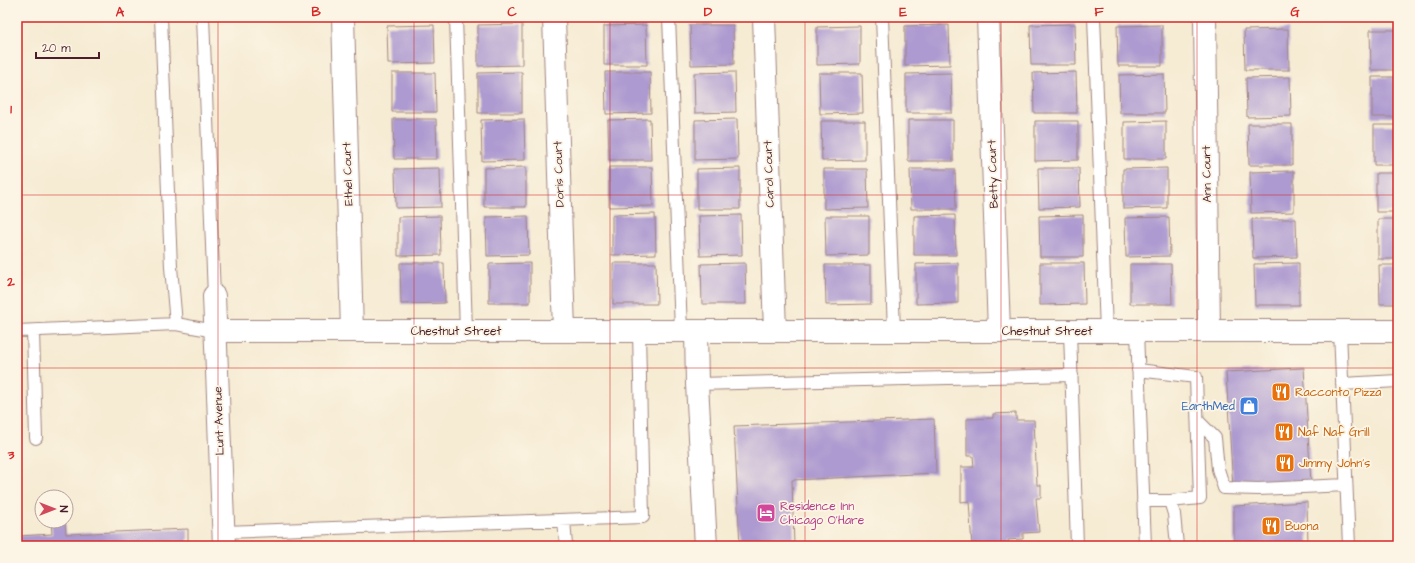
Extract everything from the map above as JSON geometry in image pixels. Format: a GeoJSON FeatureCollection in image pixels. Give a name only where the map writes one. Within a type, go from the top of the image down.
{"type":"FeatureCollection","features":[{"type":"Feature","properties":{"kind":"street","name":"Ethel Court"},"geometry":{"type":"LineString","coordinates":[[343,17],[352,331]]}},
{"type":"Feature","properties":{"kind":"street","name":"Doris Court"},"geometry":{"type":"LineString","coordinates":[[554,17],[564,331]]}},
{"type":"Feature","properties":{"kind":"street","name":"Carol Court"},"geometry":{"type":"LineString","coordinates":[[764,17],[775,331]]}},
{"type":"Feature","properties":{"kind":"street","name":"Betty Court"},"geometry":{"type":"LineString","coordinates":[[988,17],[998,331]]}},
{"type":"Feature","properties":{"kind":"street","name":"Ann Court"},"geometry":{"type":"LineString","coordinates":[[1205,17],[1209,331]]}},
{"type":"Feature","properties":{"kind":"street","name":"Lunt Avenue"},"geometry":{"type":"LineString","coordinates":[[214,296],[223,539]]}},
{"type":"Feature","properties":{"kind":"street","name":"Chestnut Street"},"geometry":{"type":"LineString","coordinates":[[215,331],[1398,331]]}},
{"type":"Feature","properties":{"kind":"street"},"geometry":{"type":"LineString","coordinates":[[689,331],[697,384],[706,546]]}},
{"type":"Feature","properties":{"kind":"lane"},"geometry":{"type":"LineString","coordinates":[[161,17],[171,267],[176,324]]}},
{"type":"Feature","properties":{"kind":"lane"},"geometry":{"type":"LineString","coordinates":[[203,17],[214,296]]}},
{"type":"Feature","properties":{"kind":"lane"},"geometry":{"type":"LineString","coordinates":[[456,17],[466,331]]}},
{"type":"Feature","properties":{"kind":"lane"},"geometry":{"type":"LineString","coordinates":[[669,17],[689,331]]}},
{"type":"Feature","properties":{"kind":"lane"},"geometry":{"type":"LineString","coordinates":[[882,17],[894,331]]}},
{"type":"Feature","properties":{"kind":"lane"},"geometry":{"type":"LineString","coordinates":[[1094,17],[1106,331]]}},
{"type":"Feature","properties":{"kind":"lane"},"geometry":{"type":"LineString","coordinates":[[17,331],[176,324],[215,331]]}},
{"type":"Feature","properties":{"kind":"lane"},"geometry":{"type":"LineString","coordinates":[[33,331],[36,438]]}},
{"type":"Feature","properties":{"kind":"lane"},"geometry":{"type":"LineString","coordinates":[[223,539],[643,517],[639,331]]}},
{"type":"Feature","properties":{"kind":"lane"},"geometry":{"type":"LineString","coordinates":[[1070,331],[1077,546]]}},
{"type":"Feature","properties":{"kind":"lane"},"geometry":{"type":"LineString","coordinates":[[1137,331],[1145,546]]}},
{"type":"Feature","properties":{"kind":"lane"},"geometry":{"type":"LineString","coordinates":[[1340,331],[1349,546]]}},
{"type":"Feature","properties":{"kind":"lane"},"geometry":{"type":"LineString","coordinates":[[1138,370],[1196,376],[1198,421],[1200,498],[1170,501],[1143,501]]}},
{"type":"Feature","properties":{"kind":"lane"},"geometry":{"type":"LineString","coordinates":[[697,384],[1072,375]]}},
{"type":"Feature","properties":{"kind":"lane"},"geometry":{"type":"LineString","coordinates":[[1342,384],[1398,381]]}},
{"type":"Feature","properties":{"kind":"lane"},"geometry":{"type":"LineString","coordinates":[[1198,421],[1215,438],[1218,469],[1224,488],[1258,489],[1346,485]]}},
{"type":"Feature","properties":{"kind":"lane"},"geometry":{"type":"LineString","coordinates":[[1170,501],[1174,514],[1177,546]]}},
{"type":"Feature","properties":{"kind":"lane"},"geometry":{"type":"LineString","coordinates":[[564,520],[566,546]]}},
{"type":"Feature","properties":{"kind":"building"},"geometry":{"type":"Polygon","coordinates":[[[522,24],[522,65],[478,66],[478,25],[522,24]]]}},
{"type":"Feature","properties":{"kind":"building"},"geometry":{"type":"Polygon","coordinates":[[[1075,24],[1076,65],[1031,65],[1030,25],[1075,24]]]}},
{"type":"Feature","properties":{"kind":"building"},"geometry":{"type":"Polygon","coordinates":[[[434,25],[435,63],[388,64],[387,26],[434,25]]]}},
{"type":"Feature","properties":{"kind":"building"},"geometry":{"type":"Polygon","coordinates":[[[646,25],[647,65],[604,65],[604,26],[646,25]]]}},
{"type":"Feature","properties":{"kind":"building"},"geometry":{"type":"Polygon","coordinates":[[[690,25],[733,25],[734,64],[691,65],[690,25]]]}},
{"type":"Feature","properties":{"kind":"building"},"geometry":{"type":"Polygon","coordinates":[[[949,25],[950,65],[905,66],[905,26],[949,25]]]}},
{"type":"Feature","properties":{"kind":"building"},"geometry":{"type":"Polygon","coordinates":[[[1162,25],[1162,66],[1118,66],[1117,26],[1162,25]]]}},
{"type":"Feature","properties":{"kind":"building"},"geometry":{"type":"Polygon","coordinates":[[[860,26],[860,64],[817,65],[817,27],[860,26]]]}},
{"type":"Feature","properties":{"kind":"building"},"geometry":{"type":"Polygon","coordinates":[[[1288,29],[1289,70],[1245,70],[1244,30],[1288,29]]]}},
{"type":"Feature","properties":{"kind":"building"},"geometry":{"type":"Polygon","coordinates":[[[1370,30],[1398,30],[1398,70],[1371,70],[1370,30]]]}},
{"type":"Feature","properties":{"kind":"building"},"geometry":{"type":"Polygon","coordinates":[[[522,72],[522,113],[478,113],[478,73],[522,72]]]}},
{"type":"Feature","properties":{"kind":"building"},"geometry":{"type":"Polygon","coordinates":[[[605,72],[650,72],[651,113],[606,114],[605,72]]]}},
{"type":"Feature","properties":{"kind":"building"},"geometry":{"type":"Polygon","coordinates":[[[735,72],[736,112],[695,113],[694,73],[735,72]]]}},
{"type":"Feature","properties":{"kind":"building"},"geometry":{"type":"Polygon","coordinates":[[[1076,72],[1077,113],[1034,113],[1033,73],[1076,72]]]}},
{"type":"Feature","properties":{"kind":"building"},"geometry":{"type":"Polygon","coordinates":[[[392,73],[435,73],[436,112],[392,112],[392,73]]]}},
{"type":"Feature","properties":{"kind":"building"},"geometry":{"type":"Polygon","coordinates":[[[819,73],[862,73],[863,113],[820,114],[819,73]]]}},
{"type":"Feature","properties":{"kind":"building"},"geometry":{"type":"Polygon","coordinates":[[[951,73],[952,113],[906,113],[906,74],[951,73]]]}},
{"type":"Feature","properties":{"kind":"building"},"geometry":{"type":"Polygon","coordinates":[[[1164,74],[1165,113],[1120,113],[1119,75],[1164,74]]]}},
{"type":"Feature","properties":{"kind":"building"},"geometry":{"type":"Polygon","coordinates":[[[1290,77],[1291,116],[1247,117],[1246,78],[1290,77]]]}},
{"type":"Feature","properties":{"kind":"building"},"geometry":{"type":"Polygon","coordinates":[[[1372,77],[1398,77],[1398,117],[1372,117],[1372,77]]]}},
{"type":"Feature","properties":{"kind":"building"},"geometry":{"type":"Polygon","coordinates":[[[393,119],[436,119],[437,159],[394,159],[393,119]]]}},
{"type":"Feature","properties":{"kind":"building"},"geometry":{"type":"Polygon","coordinates":[[[524,119],[525,160],[482,161],[481,120],[524,119]]]}},
{"type":"Feature","properties":{"kind":"building"},"geometry":{"type":"Polygon","coordinates":[[[650,119],[651,160],[609,160],[608,120],[650,119]]]}},
{"type":"Feature","properties":{"kind":"building"},"geometry":{"type":"Polygon","coordinates":[[[737,119],[738,159],[695,160],[695,120],[737,119]]]}},
{"type":"Feature","properties":{"kind":"building"},"geometry":{"type":"Polygon","coordinates":[[[908,120],[953,120],[953,161],[908,161],[908,120]]]}},
{"type":"Feature","properties":{"kind":"building"},"geometry":{"type":"Polygon","coordinates":[[[821,121],[865,121],[865,160],[822,161],[821,121]]]}},
{"type":"Feature","properties":{"kind":"building"},"geometry":{"type":"Polygon","coordinates":[[[1035,121],[1078,121],[1078,160],[1035,161],[1035,121]]]}},
{"type":"Feature","properties":{"kind":"building"},"geometry":{"type":"Polygon","coordinates":[[[1166,121],[1166,159],[1124,159],[1124,122],[1166,121]]]}},
{"type":"Feature","properties":{"kind":"building"},"geometry":{"type":"Polygon","coordinates":[[[1248,124],[1292,124],[1292,165],[1249,165],[1248,124]]]}},
{"type":"Feature","properties":{"kind":"building"},"geometry":{"type":"Polygon","coordinates":[[[1374,125],[1398,125],[1398,165],[1374,165],[1374,125]]]}},
{"type":"Feature","properties":{"kind":"building"},"geometry":{"type":"Polygon","coordinates":[[[526,167],[526,207],[484,207],[484,168],[526,167]]]}},
{"type":"Feature","properties":{"kind":"building"},"geometry":{"type":"Polygon","coordinates":[[[609,167],[652,167],[653,206],[609,207],[609,167]]]}},
{"type":"Feature","properties":{"kind":"building"},"geometry":{"type":"Polygon","coordinates":[[[440,168],[441,207],[396,208],[395,169],[440,168]]]}},
{"type":"Feature","properties":{"kind":"building"},"geometry":{"type":"Polygon","coordinates":[[[740,168],[740,209],[697,209],[697,169],[740,168]]]}},
{"type":"Feature","properties":{"kind":"building"},"geometry":{"type":"Polygon","coordinates":[[[1038,168],[1079,168],[1080,207],[1039,208],[1038,168]]]}},
{"type":"Feature","properties":{"kind":"building"},"geometry":{"type":"Polygon","coordinates":[[[1167,168],[1167,208],[1123,209],[1123,169],[1167,168]]]}},
{"type":"Feature","properties":{"kind":"building"},"geometry":{"type":"Polygon","coordinates":[[[824,169],[867,169],[868,208],[824,209],[824,169]]]}},
{"type":"Feature","properties":{"kind":"building"},"geometry":{"type":"Polygon","coordinates":[[[910,169],[955,169],[956,209],[911,209],[910,169]]]}},
{"type":"Feature","properties":{"kind":"building"},"geometry":{"type":"Polygon","coordinates":[[[1294,171],[1294,212],[1251,213],[1250,172],[1294,171]]]}},
{"type":"Feature","properties":{"kind":"building"},"geometry":{"type":"Polygon","coordinates":[[[1376,173],[1398,173],[1398,212],[1376,212],[1376,173]]]}},
{"type":"Feature","properties":{"kind":"building"},"geometry":{"type":"Polygon","coordinates":[[[655,214],[656,254],[612,255],[612,215],[655,214]]]}},
{"type":"Feature","properties":{"kind":"building"},"geometry":{"type":"Polygon","coordinates":[[[741,215],[742,255],[700,256],[699,216],[741,215]]]}},
{"type":"Feature","properties":{"kind":"building"},"geometry":{"type":"Polygon","coordinates":[[[955,215],[956,255],[914,255],[914,216],[955,215]]]}},
{"type":"Feature","properties":{"kind":"building"},"geometry":{"type":"Polygon","coordinates":[[[1083,215],[1083,257],[1040,257],[1039,216],[1083,215]]]}},
{"type":"Feature","properties":{"kind":"building"},"geometry":{"type":"Polygon","coordinates":[[[440,216],[441,255],[398,256],[398,217],[440,216]]]}},
{"type":"Feature","properties":{"kind":"building"},"geometry":{"type":"Polygon","coordinates":[[[528,216],[529,255],[487,256],[486,217],[528,216]]]}},
{"type":"Feature","properties":{"kind":"building"},"geometry":{"type":"Polygon","coordinates":[[[825,216],[869,216],[869,255],[826,256],[825,216]]]}},
{"type":"Feature","properties":{"kind":"building"},"geometry":{"type":"Polygon","coordinates":[[[1169,217],[1170,256],[1126,257],[1125,218],[1169,217]]]}},
{"type":"Feature","properties":{"kind":"building"},"geometry":{"type":"Polygon","coordinates":[[[1252,219],[1296,219],[1297,257],[1253,258],[1252,219]]]}},
{"type":"Feature","properties":{"kind":"building"},"geometry":{"type":"Polygon","coordinates":[[[1378,219],[1398,219],[1398,259],[1378,259],[1378,219]]]}},
{"type":"Feature","properties":{"kind":"building"},"geometry":{"type":"Polygon","coordinates":[[[400,263],[444,263],[445,303],[401,304],[400,263]]]}},
{"type":"Feature","properties":{"kind":"building"},"geometry":{"type":"Polygon","coordinates":[[[530,263],[530,303],[489,303],[489,264],[530,263]]]}},
{"type":"Feature","properties":{"kind":"building"},"geometry":{"type":"Polygon","coordinates":[[[613,263],[656,263],[657,304],[613,304],[613,263]]]}},
{"type":"Feature","properties":{"kind":"building"},"geometry":{"type":"Polygon","coordinates":[[[745,263],[746,304],[702,304],[701,264],[745,263]]]}},
{"type":"Feature","properties":{"kind":"building"},"geometry":{"type":"Polygon","coordinates":[[[958,263],[958,303],[916,304],[916,264],[958,263]]]}},
{"type":"Feature","properties":{"kind":"building"},"geometry":{"type":"Polygon","coordinates":[[[1040,263],[1084,263],[1085,304],[1040,305],[1040,263]]]}},
{"type":"Feature","properties":{"kind":"building"},"geometry":{"type":"Polygon","coordinates":[[[1299,263],[1299,305],[1255,305],[1254,264],[1299,263]]]}},
{"type":"Feature","properties":{"kind":"building"},"geometry":{"type":"Polygon","coordinates":[[[1130,264],[1171,264],[1172,304],[1130,304],[1130,264]]]}},
{"type":"Feature","properties":{"kind":"building"},"geometry":{"type":"Polygon","coordinates":[[[825,265],[871,265],[871,304],[826,305],[825,265]]]}},
{"type":"Feature","properties":{"kind":"building"},"geometry":{"type":"Polygon","coordinates":[[[1379,265],[1398,265],[1398,304],[1380,304],[1379,265]]]}},
{"type":"Feature","properties":{"kind":"building"},"geometry":{"type":"Polygon","coordinates":[[[1304,368],[1311,483],[1233,488],[1226,372],[1304,368]]]}},
{"type":"Feature","properties":{"kind":"building"},"geometry":{"type":"Polygon","coordinates":[[[1016,413],[1016,420],[1034,420],[1037,485],[1041,485],[1041,498],[1036,498],[1039,532],[1023,533],[1023,539],[1008,540],[1009,546],[972,546],[969,501],[961,502],[961,467],[974,467],[973,456],[967,456],[967,419],[993,418],[993,414],[1016,413]]]}},
{"type":"Feature","properties":{"kind":"building","name":"Residence Inn Chicago O'Hare"},"geometry":{"type":"Polygon","coordinates":[[[934,419],[936,473],[792,480],[794,546],[740,546],[734,426],[934,419]]]}},
{"type":"Feature","properties":{"kind":"building","name":"Buona"},"geometry":{"type":"Polygon","coordinates":[[[1307,502],[1308,546],[1234,546],[1234,506],[1307,502]]]}},
{"type":"Feature","properties":{"kind":"building"},"geometry":{"type":"Polygon","coordinates":[[[17,511],[19,536],[52,534],[52,529],[66,529],[66,534],[188,529],[188,546],[17,546],[17,511]]]}},
{"type":"Feature","properties":{"kind":"place","name":"Racconto Pizza"},"geometry":{"type":"Point","coordinates":[1281,392]}},
{"type":"Feature","properties":{"kind":"place","name":"EarthMed"},"geometry":{"type":"Point","coordinates":[1249,406]}},
{"type":"Feature","properties":{"kind":"place","name":"Naf Naf Grill"},"geometry":{"type":"Point","coordinates":[1284,432]}},
{"type":"Feature","properties":{"kind":"place","name":"Jimmy John's"},"geometry":{"type":"Point","coordinates":[1285,463]}},
{"type":"Feature","properties":{"kind":"place","name":"Residence Inn Chicago O'Hare"},"geometry":{"type":"Point","coordinates":[766,513]}},
{"type":"Feature","properties":{"kind":"place","name":"Buona"},"geometry":{"type":"Point","coordinates":[1271,526]}}]}
